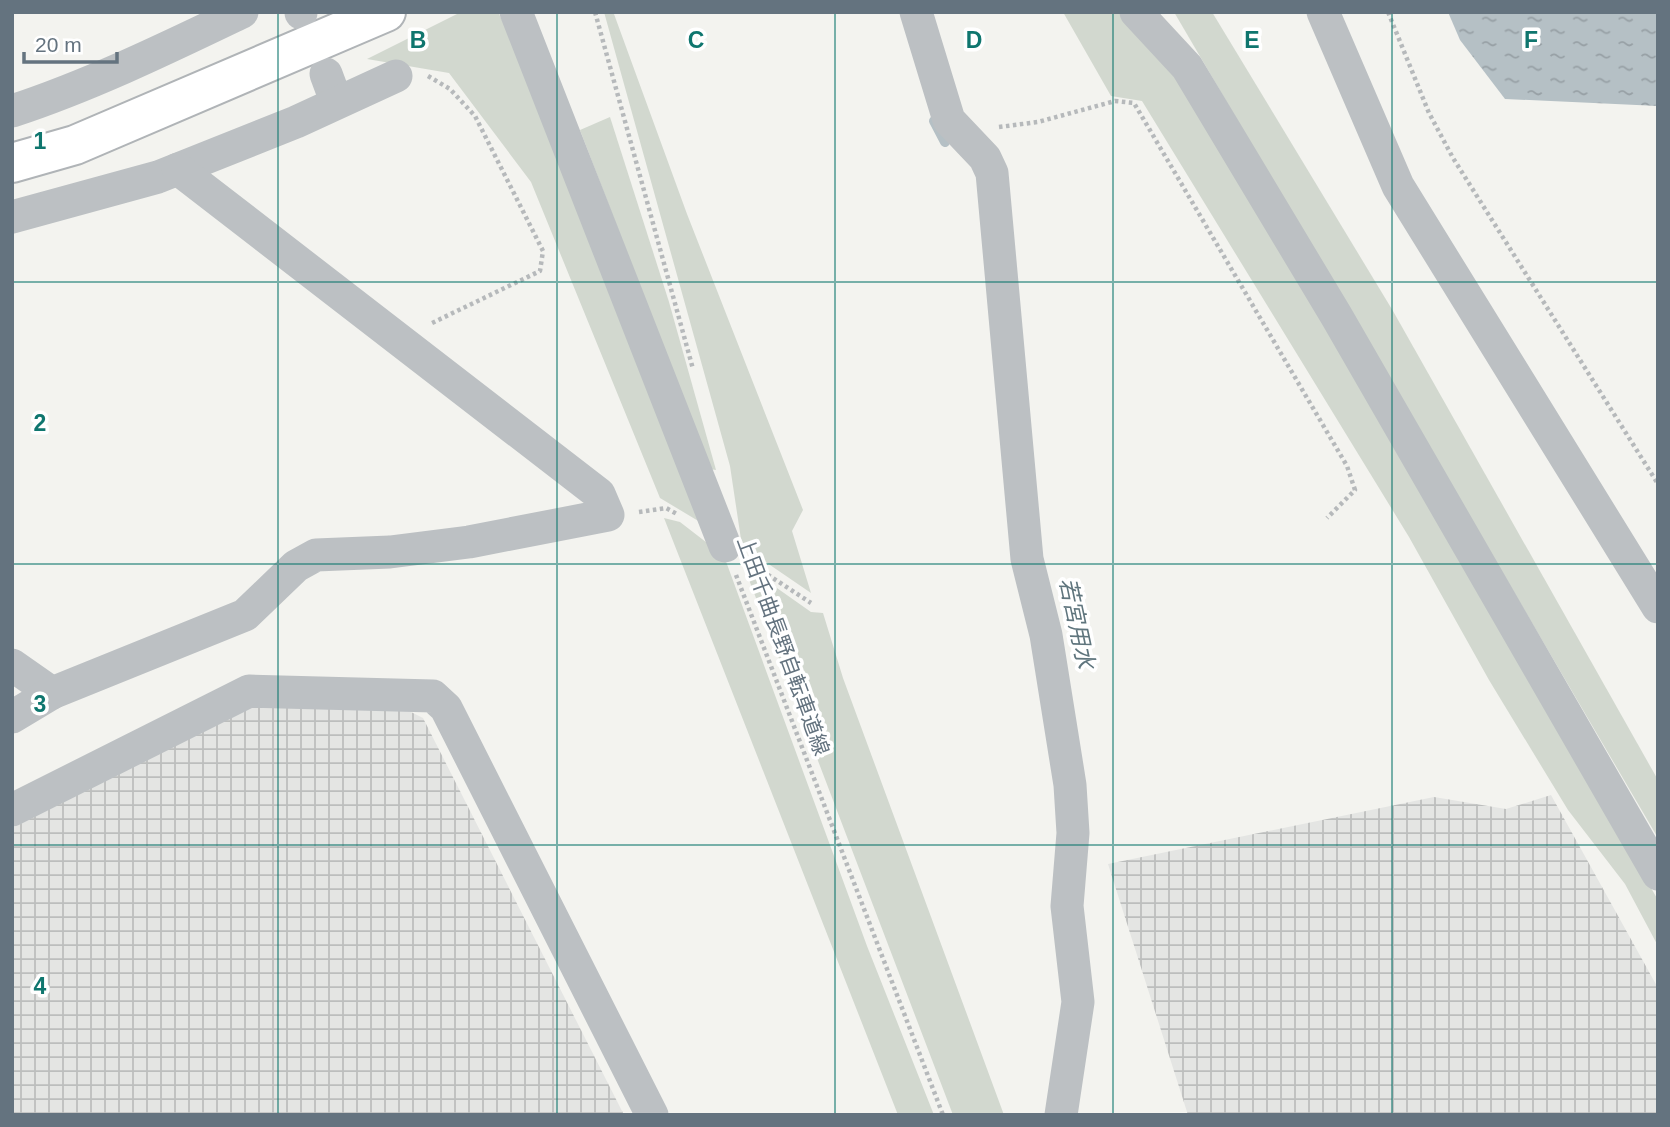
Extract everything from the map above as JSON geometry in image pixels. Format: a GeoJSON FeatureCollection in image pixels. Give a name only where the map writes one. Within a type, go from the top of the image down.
{"type":"FeatureCollection","features":[{"type":"Feature","properties":{"kind":"main road"},"geometry":{"type":"LineString","coordinates":[[12,163],[75,145],[386,12]]}},
{"type":"Feature","properties":{"kind":"street"},"geometry":{"type":"LineString","coordinates":[[12,111],[51,99],[155,54],[242,12]]}},
{"type":"Feature","properties":{"kind":"street"},"geometry":{"type":"LineString","coordinates":[[516,12],[725,546]]}},
{"type":"Feature","properties":{"kind":"street"},"geometry":{"type":"LineString","coordinates":[[916,12],[949,120],[985,158],[992,173],[1027,559],[1046,635],[1070,785],[1073,833],[1067,906],[1078,1002],[1061,1115]]}},
{"type":"Feature","properties":{"kind":"street"},"geometry":{"type":"LineString","coordinates":[[1136,12],[1187,68],[1337,317],[1658,874]]}},
{"type":"Feature","properties":{"kind":"street"},"geometry":{"type":"LineString","coordinates":[[1323,12],[1398,186],[1658,607]]}},
{"type":"Feature","properties":{"kind":"street"},"geometry":{"type":"LineString","coordinates":[[12,217],[178,169],[296,122],[331,88],[396,76]]}},
{"type":"Feature","properties":{"kind":"street"},"geometry":{"type":"LineString","coordinates":[[12,718],[52,693],[245,615],[296,565],[316,555],[390,552],[469,542],[608,515],[599,494],[178,169]]}},
{"type":"Feature","properties":{"kind":"street"},"geometry":{"type":"LineString","coordinates":[[12,665],[52,693]]}},
{"type":"Feature","properties":{"kind":"street"},"geometry":{"type":"LineString","coordinates":[[12,810],[249,691],[433,696],[446,708],[652,1115]]}},
{"type":"Feature","properties":{"kind":"path"},"geometry":{"type":"LineString","coordinates":[[596,12],[696,378]]}},
{"type":"Feature","properties":{"kind":"path"},"geometry":{"type":"LineString","coordinates":[[1388,12],[1429,113],[1453,158],[1658,484]]}},
{"type":"Feature","properties":{"kind":"path"},"geometry":{"type":"LineString","coordinates":[[396,76],[425,74],[450,89],[475,116],[542,251],[540,271],[432,323]]}},
{"type":"Feature","properties":{"kind":"path"},"geometry":{"type":"LineString","coordinates":[[960,132],[1038,122],[1115,101],[1134,103],[1347,466],[1355,490],[1327,518]]}},
{"type":"Feature","properties":{"kind":"path"},"geometry":{"type":"LineString","coordinates":[[725,546],[811,603]]}},
{"type":"Feature","properties":{"kind":"path","name":"上田千曲長野自転車道線"},"geometry":{"type":"LineString","coordinates":[[725,546],[943,1115]]}},
{"type":"Feature","properties":{"kind":"shaded area"},"geometry":{"type":"Polygon","coordinates":[[[461,12],[498,12],[524,65],[710,528],[660,498],[531,182],[449,73],[367,59],[461,12]]]}},
{"type":"Feature","properties":{"kind":"shaded area"},"geometry":{"type":"Polygon","coordinates":[[[604,12],[614,14],[687,214],[803,510],[792,531],[811,593],[742,546],[730,466],[604,12]]]}},
{"type":"Feature","properties":{"kind":"shaded area"},"geometry":{"type":"Polygon","coordinates":[[[1063,12],[1119,12],[1186,84],[1658,900],[1658,946],[1625,884],[1568,810],[1489,680],[1409,537],[1142,101],[1111,96],[1063,12]]]}},
{"type":"Feature","properties":{"kind":"shaded area"},"geometry":{"type":"Polygon","coordinates":[[[1174,12],[1212,12],[1393,311],[1658,780],[1658,838],[1174,12]]]}},
{"type":"Feature","properties":{"kind":"shaded area"},"geometry":{"type":"Polygon","coordinates":[[[610,117],[669,302],[716,470],[710,469],[580,130],[610,117]]]}},
{"type":"Feature","properties":{"kind":"shaded area"},"geometry":{"type":"Polygon","coordinates":[[[664,518],[680,522],[724,556],[867,946],[934,1115],[898,1115],[664,518]]]}},
{"type":"Feature","properties":{"kind":"shaded area"},"geometry":{"type":"Polygon","coordinates":[[[743,564],[811,612],[823,613],[843,678],[1004,1115],[953,1115],[743,564]]]}},
{"type":"Feature","properties":{"kind":"shaded area"},"geometry":{"type":"Polygon","coordinates":[[[253,706],[405,709],[423,718],[624,1115],[12,1115],[12,828],[253,706]]]}},
{"type":"Feature","properties":{"kind":"shaded area"},"geometry":{"type":"Polygon","coordinates":[[[1551,795],[1658,988],[1658,1115],[1188,1115],[1108,864],[1434,797],[1506,809],[1551,795]]]}},
{"type":"Feature","properties":{"kind":"water"},"geometry":{"type":"Polygon","coordinates":[[[1448,12],[1658,12],[1658,106],[1505,99],[1460,40],[1448,12]]]}},
{"type":"Feature","properties":{"kind":"waterway","name":"若宮用水"},"geometry":{"type":"LineString","coordinates":[[934,121],[945,142]]}}]}
